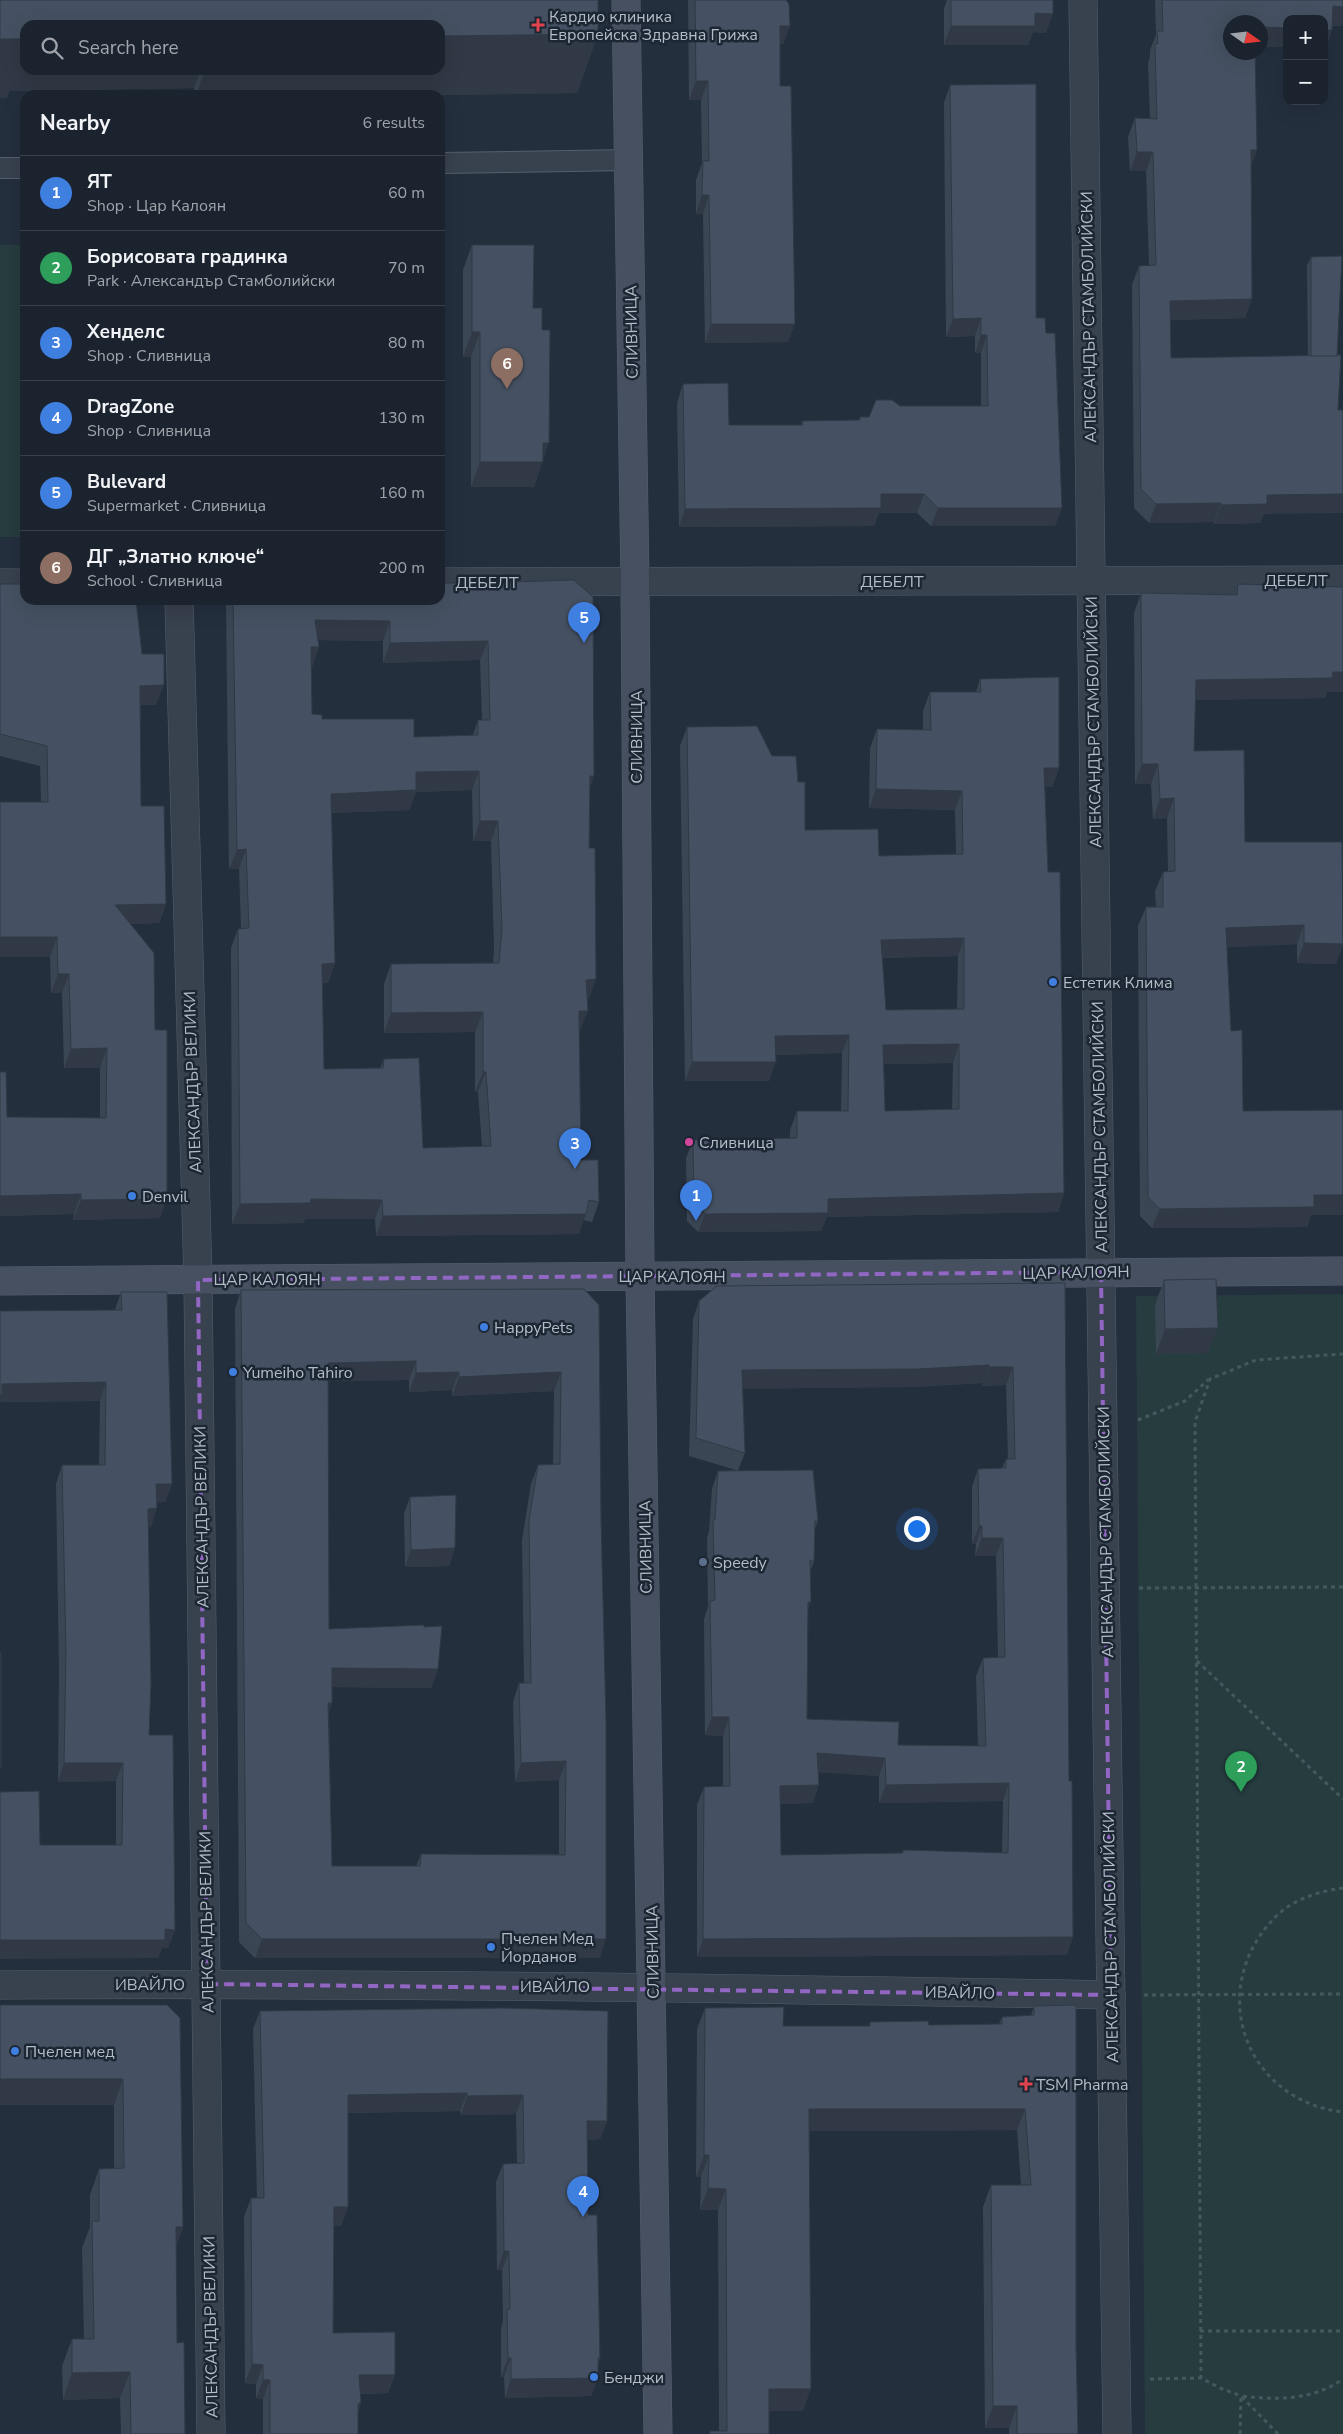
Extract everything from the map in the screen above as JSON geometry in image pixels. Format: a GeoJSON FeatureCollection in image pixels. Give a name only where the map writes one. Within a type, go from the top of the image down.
{"type":"FeatureCollection","features":[{"type":"Feature","properties":{"kind":"street","name":"СЛИВНИЦА"},"geometry":{"type":"LineString","coordinates":[[626,0],[636,582],[640,1276],[658,2434]]}},
{"type":"Feature","properties":{"kind":"street","name":"АЛЕКСАНДЪР СТАМБОЛИЙСКИ"},"geometry":{"type":"LineString","coordinates":[[1083,0],[1118,2434]]}},
{"type":"Feature","properties":{"kind":"street","name":"ДЕБЕЛТ"},"geometry":{"type":"LineString","coordinates":[[445,582],[1343,580]]}},
{"type":"Feature","properties":{"kind":"street"},"geometry":{"type":"LineString","coordinates":[[0,583],[20,583]]}},
{"type":"Feature","properties":{"kind":"street","name":"АЛЕКСАНДЪР ВЕЛИКИ"},"geometry":{"type":"LineString","coordinates":[[178,605],[198,1280],[211,2434]]}},
{"type":"Feature","properties":{"kind":"street","name":"ЦАР КАЛОЯН"},"geometry":{"type":"LineString","coordinates":[[0,1281],[1343,1271]]}},
{"type":"Feature","properties":{"kind":"street","name":"ИВАЙЛО"},"geometry":{"type":"LineString","coordinates":[[0,1985],[207,1984],[652,1987],[1111,1995]]}},
{"type":"Feature","properties":{"kind":"lane"},"geometry":{"type":"LineString","coordinates":[[445,163],[629,160]]}},
{"type":"Feature","properties":{"kind":"lane"},"geometry":{"type":"LineString","coordinates":[[0,168],[20,168]]}},
{"type":"Feature","properties":{"kind":"path"},"geometry":{"type":"LineString","coordinates":[[1137,1420],[1186,1401],[1210,1379],[1256,1360],[1343,1354]]}},
{"type":"Feature","properties":{"kind":"path"},"geometry":{"type":"LineString","coordinates":[[1201,2378],[1196,1422],[1210,1379]]}},
{"type":"Feature","properties":{"kind":"path"},"geometry":{"type":"LineString","coordinates":[[1138,1588],[1343,1587]]}},
{"type":"Feature","properties":{"kind":"path"},"geometry":{"type":"LineString","coordinates":[[1196,1660],[1343,1800]]}},
{"type":"Feature","properties":{"kind":"path"},"geometry":{"type":"LineString","coordinates":[[1343,1888],[1318,1892],[1286,1908],[1260,1934],[1244,1967],[1239,1995],[1245,2039],[1263,2070],[1289,2095],[1322,2110],[1343,2112]]}},
{"type":"Feature","properties":{"kind":"path"},"geometry":{"type":"LineString","coordinates":[[1111,1995],[1343,1994]]}},
{"type":"Feature","properties":{"kind":"path"},"geometry":{"type":"LineString","coordinates":[[1200,2330],[1343,2331]]}},
{"type":"Feature","properties":{"kind":"path"},"geometry":{"type":"LineString","coordinates":[[1144,2379],[1201,2378],[1241,2396],[1272,2400],[1302,2397],[1334,2386],[1343,2380]]}},
{"type":"Feature","properties":{"kind":"path"},"geometry":{"type":"LineString","coordinates":[[1240,2434],[1241,2396]]}},
{"type":"Feature","properties":{"kind":"path"},"geometry":{"type":"LineString","coordinates":[[1241,2396],[1278,2434]]}},
{"type":"Feature","properties":{"kind":"highlighted area"},"geometry":{"type":"Polygon","coordinates":[[[1101,1272],[1111,1995],[207,1984],[198,1280],[1101,1272]]]}},
{"type":"Feature","properties":{"kind":"green space"},"geometry":{"type":"Polygon","coordinates":[[[0,245],[20,245],[20,537],[0,537],[0,245]]]}},
{"type":"Feature","properties":{"kind":"green space"},"geometry":{"type":"Polygon","coordinates":[[[1343,1294],[1343,2434],[1145,2434],[1136,1296],[1343,1294]]]}},
{"type":"Feature","properties":{"kind":"building"},"geometry":{"type":"Polygon","coordinates":[[[0,0],[598,0],[598,34],[445,36],[445,20],[20,20],[20,39],[0,39],[0,0]]]}},
{"type":"Feature","properties":{"kind":"building"},"geometry":{"type":"Polygon","coordinates":[[[695,0],[786,0],[789,4],[790,26],[780,26],[780,86],[791,86],[795,324],[711,324],[709,195],[702,195],[703,161],[709,161],[708,81],[696,81],[695,0]]]}},
{"type":"Feature","properties":{"kind":"building"},"geometry":{"type":"Polygon","coordinates":[[[951,0],[1053,0],[1053,14],[1035,13],[1035,26],[951,26],[951,0]]]}},
{"type":"Feature","properties":{"kind":"building"},"geometry":{"type":"Polygon","coordinates":[[[1162,0],[1343,0],[1343,7],[1333,6],[1332,30],[1328,30],[1328,15],[1283,15],[1283,28],[1268,27],[1268,15],[1223,15],[1223,60],[1255,60],[1257,150],[1251,150],[1252,299],[1170,301],[1171,358],[1341,355],[1338,410],[1343,410],[1343,494],[1267,495],[1267,504],[1156,504],[1141,489],[1139,266],[1156,265],[1153,152],[1137,152],[1135,118],[1157,119],[1155,44],[1158,44],[1157,31],[1163,31],[1162,0]]]}},
{"type":"Feature","properties":{"kind":"building"},"geometry":{"type":"Polygon","coordinates":[[[1036,84],[1036,318],[1045,318],[1046,333],[1055,333],[1062,508],[938,508],[924,494],[881,494],[881,508],[685,509],[683,384],[728,383],[729,425],[803,425],[802,421],[860,420],[860,417],[869,417],[876,400],[892,400],[900,406],[988,406],[987,335],[981,335],[981,318],[953,319],[950,85],[1036,84]]]}},
{"type":"Feature","properties":{"kind":"building"},"geometry":{"type":"Polygon","coordinates":[[[472,245],[534,245],[533,308],[542,308],[542,330],[550,330],[549,443],[543,443],[543,462],[480,462],[480,332],[472,332],[472,245]]]}},
{"type":"Feature","properties":{"kind":"building"},"geometry":{"type":"Polygon","coordinates":[[[1342,256],[1337,356],[1311,356],[1311,257],[1342,256]]]}},
{"type":"Feature","properties":{"kind":"building"},"geometry":{"type":"Polygon","coordinates":[[[574,580],[593,597],[594,776],[590,776],[589,848],[595,848],[596,979],[586,980],[588,1011],[579,1011],[581,1160],[598,1160],[599,1202],[589,1200],[586,1214],[383,1216],[382,1200],[311,1199],[310,1203],[240,1204],[238,929],[249,928],[246,849],[237,850],[233,605],[445,605],[445,583],[574,580]],[[315,620],[319,647],[311,647],[312,714],[322,715],[322,719],[414,719],[414,737],[478,735],[478,720],[490,720],[488,641],[390,643],[390,621],[315,620]],[[479,771],[416,772],[416,790],[331,794],[335,963],[322,964],[324,1069],[383,1068],[384,1059],[419,1058],[423,1148],[491,1146],[486,1072],[483,1072],[483,1012],[391,1013],[391,964],[499,963],[502,929],[498,821],[480,821],[479,771]]]}},
{"type":"Feature","properties":{"kind":"building"},"geometry":{"type":"Polygon","coordinates":[[[0,584],[20,584],[20,605],[137,605],[142,654],[164,654],[164,685],[140,686],[141,806],[164,806],[166,904],[115,905],[154,953],[155,1030],[167,1030],[167,1199],[81,1200],[81,1194],[0,1196],[0,1072],[6,1072],[7,1117],[106,1118],[107,1048],[71,1049],[69,974],[58,974],[57,937],[0,937],[0,802],[48,802],[47,746],[0,734],[0,584]]]}},
{"type":"Feature","properties":{"kind":"building"},"geometry":{"type":"Polygon","coordinates":[[[1238,584],[1343,587],[1343,672],[1333,672],[1332,678],[1196,680],[1194,751],[1244,750],[1245,842],[1342,842],[1343,944],[1304,943],[1304,925],[1226,928],[1231,1031],[1242,1030],[1243,1111],[1343,1110],[1343,1195],[1314,1195],[1314,1207],[1160,1209],[1148,1197],[1146,907],[1163,907],[1163,872],[1175,871],[1174,798],[1160,799],[1158,764],[1142,764],[1141,593],[1237,595],[1238,584]]]}},
{"type":"Feature","properties":{"kind":"building"},"geometry":{"type":"Polygon","coordinates":[[[1059,677],[1059,768],[1044,768],[1048,872],[1060,872],[1064,1193],[828,1199],[828,1213],[705,1214],[694,1202],[693,1140],[797,1138],[797,1111],[848,1111],[849,1035],[775,1036],[776,1062],[692,1062],[687,727],[757,726],[772,756],[796,756],[798,782],[805,782],[805,830],[878,829],[879,856],[963,854],[962,791],[876,789],[877,729],[931,730],[930,692],[981,692],[980,679],[1059,677]],[[964,938],[881,940],[886,1010],[964,1009],[964,938]],[[959,1044],[883,1045],[885,1111],[959,1109],[959,1044]]]}},
{"type":"Feature","properties":{"kind":"building"},"geometry":{"type":"Polygon","coordinates":[[[1216,1279],[1218,1328],[1165,1329],[1164,1280],[1216,1279]]]}},
{"type":"Feature","properties":{"kind":"building"},"geometry":{"type":"Polygon","coordinates":[[[1065,1283],[1069,1781],[1072,1781],[1073,1937],[703,1939],[704,1787],[730,1786],[729,1717],[712,1717],[710,1601],[715,1600],[713,1520],[715,1520],[718,1471],[813,1470],[818,1521],[815,1521],[814,1562],[810,1560],[811,1602],[808,1602],[807,1719],[899,1722],[898,1745],[986,1746],[983,1658],[1005,1657],[1003,1538],[982,1538],[982,1526],[979,1526],[978,1469],[1006,1468],[1006,1459],[1015,1459],[1013,1367],[989,1367],[989,1365],[918,1369],[742,1370],[745,1453],[696,1438],[699,1301],[717,1286],[1065,1283]],[[817,1753],[819,1785],[780,1786],[781,1855],[903,1853],[903,1850],[1008,1853],[1009,1783],[886,1785],[885,1758],[817,1753]]]}},
{"type":"Feature","properties":{"kind":"building"},"geometry":{"type":"Polygon","coordinates":[[[584,1289],[599,1305],[601,1519],[606,1722],[606,1939],[262,1939],[246,1923],[241,1290],[584,1289]],[[416,1361],[328,1363],[329,1629],[442,1626],[438,1669],[332,1668],[332,1703],[328,1703],[332,1866],[420,1866],[421,1854],[565,1855],[566,1761],[521,1763],[519,1683],[531,1683],[529,1521],[538,1465],[560,1464],[561,1372],[459,1377],[459,1372],[416,1373],[416,1361]]]}},
{"type":"Feature","properties":{"kind":"building"},"geometry":{"type":"Polygon","coordinates":[[[121,1292],[167,1292],[172,1484],[156,1484],[157,1508],[148,1509],[151,1684],[149,1735],[173,1735],[175,1930],[165,1929],[165,1940],[0,1940],[0,1792],[39,1791],[40,1845],[122,1845],[123,1763],[64,1763],[66,1652],[62,1465],[105,1465],[106,1382],[2,1384],[2,1395],[0,1395],[0,1311],[122,1310],[121,1292]]]}},
{"type":"Feature","properties":{"kind":"building"},"geometry":{"type":"Polygon","coordinates":[[[456,1495],[455,1548],[411,1550],[410,1497],[456,1495]]]}},
{"type":"Feature","properties":{"kind":"building"},"geometry":{"type":"Polygon","coordinates":[[[1,1653],[1,1768],[0,1768],[1,1653]]]}},
{"type":"Feature","properties":{"kind":"building"},"geometry":{"type":"Polygon","coordinates":[[[0,2005],[167,2005],[180,2018],[183,2227],[176,2227],[177,2343],[184,2342],[185,2434],[131,2434],[130,2372],[72,2373],[72,2339],[94,2339],[92,2221],[99,2221],[99,2169],[124,2168],[123,2079],[0,2079],[0,2005]]]}},
{"type":"Feature","properties":{"kind":"building"},"geometry":{"type":"Polygon","coordinates":[[[1076,2005],[1076,2347],[1078,2434],[1017,2434],[1017,2406],[993,2406],[991,2185],[1031,2185],[1025,2109],[809,2109],[811,2389],[769,2389],[769,2434],[710,2434],[710,2431],[727,2431],[726,2189],[708,2188],[709,2155],[704,2155],[705,2008],[784,2007],[783,2026],[870,2026],[870,2022],[928,2021],[929,2025],[1002,2024],[1002,2017],[1034,2015],[1034,2006],[1076,2005]]]}},
{"type":"Feature","properties":{"kind":"building"},"geometry":{"type":"Polygon","coordinates":[[[504,2008],[608,2011],[607,2121],[587,2121],[588,2215],[597,2215],[600,2358],[598,2358],[598,2378],[511,2379],[511,2358],[508,2358],[507,2310],[510,2309],[509,2251],[504,2251],[503,2164],[524,2163],[523,2095],[467,2096],[467,2093],[348,2095],[348,2207],[334,2207],[333,2333],[395,2332],[395,2375],[359,2375],[361,2402],[358,2404],[358,2434],[270,2434],[270,2380],[263,2380],[263,2365],[252,2364],[251,2198],[264,2198],[260,2011],[504,2008]]]}},
{"type":"Feature","properties":{"kind":"place","name":"Кардио клиника Европейска Здравна Грижа"},"geometry":{"type":"Point","coordinates":[538,25]}},
{"type":"Feature","properties":{"kind":"place","name":"ДГ „Златно ключе“"},"geometry":{"type":"Point","coordinates":[507,389]}},
{"type":"Feature","properties":{"kind":"place","name":"Bulevard"},"geometry":{"type":"Point","coordinates":[584,643]}},
{"type":"Feature","properties":{"kind":"place","name":"Естетик Клима"},"geometry":{"type":"Point","coordinates":[1053,982]}},
{"type":"Feature","properties":{"kind":"place","name":"Сливница"},"geometry":{"type":"Point","coordinates":[689,1142]}},
{"type":"Feature","properties":{"kind":"place","name":"Хенделс"},"geometry":{"type":"Point","coordinates":[575,1169]}},
{"type":"Feature","properties":{"kind":"place","name":"Denvil"},"geometry":{"type":"Point","coordinates":[132,1196]}},
{"type":"Feature","properties":{"kind":"place","name":"ЯТ"},"geometry":{"type":"Point","coordinates":[696,1221]}},
{"type":"Feature","properties":{"kind":"place","name":"HappyPets"},"geometry":{"type":"Point","coordinates":[484,1327]}},
{"type":"Feature","properties":{"kind":"place","name":"Yumeiho Tahiro"},"geometry":{"type":"Point","coordinates":[233,1372]}},
{"type":"Feature","properties":{"kind":"place","name":"Speedy"},"geometry":{"type":"Point","coordinates":[703,1562]}},
{"type":"Feature","properties":{"kind":"place","name":"Борисовата градинка"},"geometry":{"type":"Point","coordinates":[1241,1792]}},
{"type":"Feature","properties":{"kind":"place","name":"Пчелен Мед Йорданов"},"geometry":{"type":"Point","coordinates":[491,1947]}},
{"type":"Feature","properties":{"kind":"place","name":"Пчелен мед"},"geometry":{"type":"Point","coordinates":[15,2051]}},
{"type":"Feature","properties":{"kind":"place","name":"TSM Pharma"},"geometry":{"type":"Point","coordinates":[1026,2084]}},
{"type":"Feature","properties":{"kind":"place","name":"DragZone"},"geometry":{"type":"Point","coordinates":[583,2217]}},
{"type":"Feature","properties":{"kind":"place","name":"Бенджи"},"geometry":{"type":"Point","coordinates":[594,2377]}}]}
